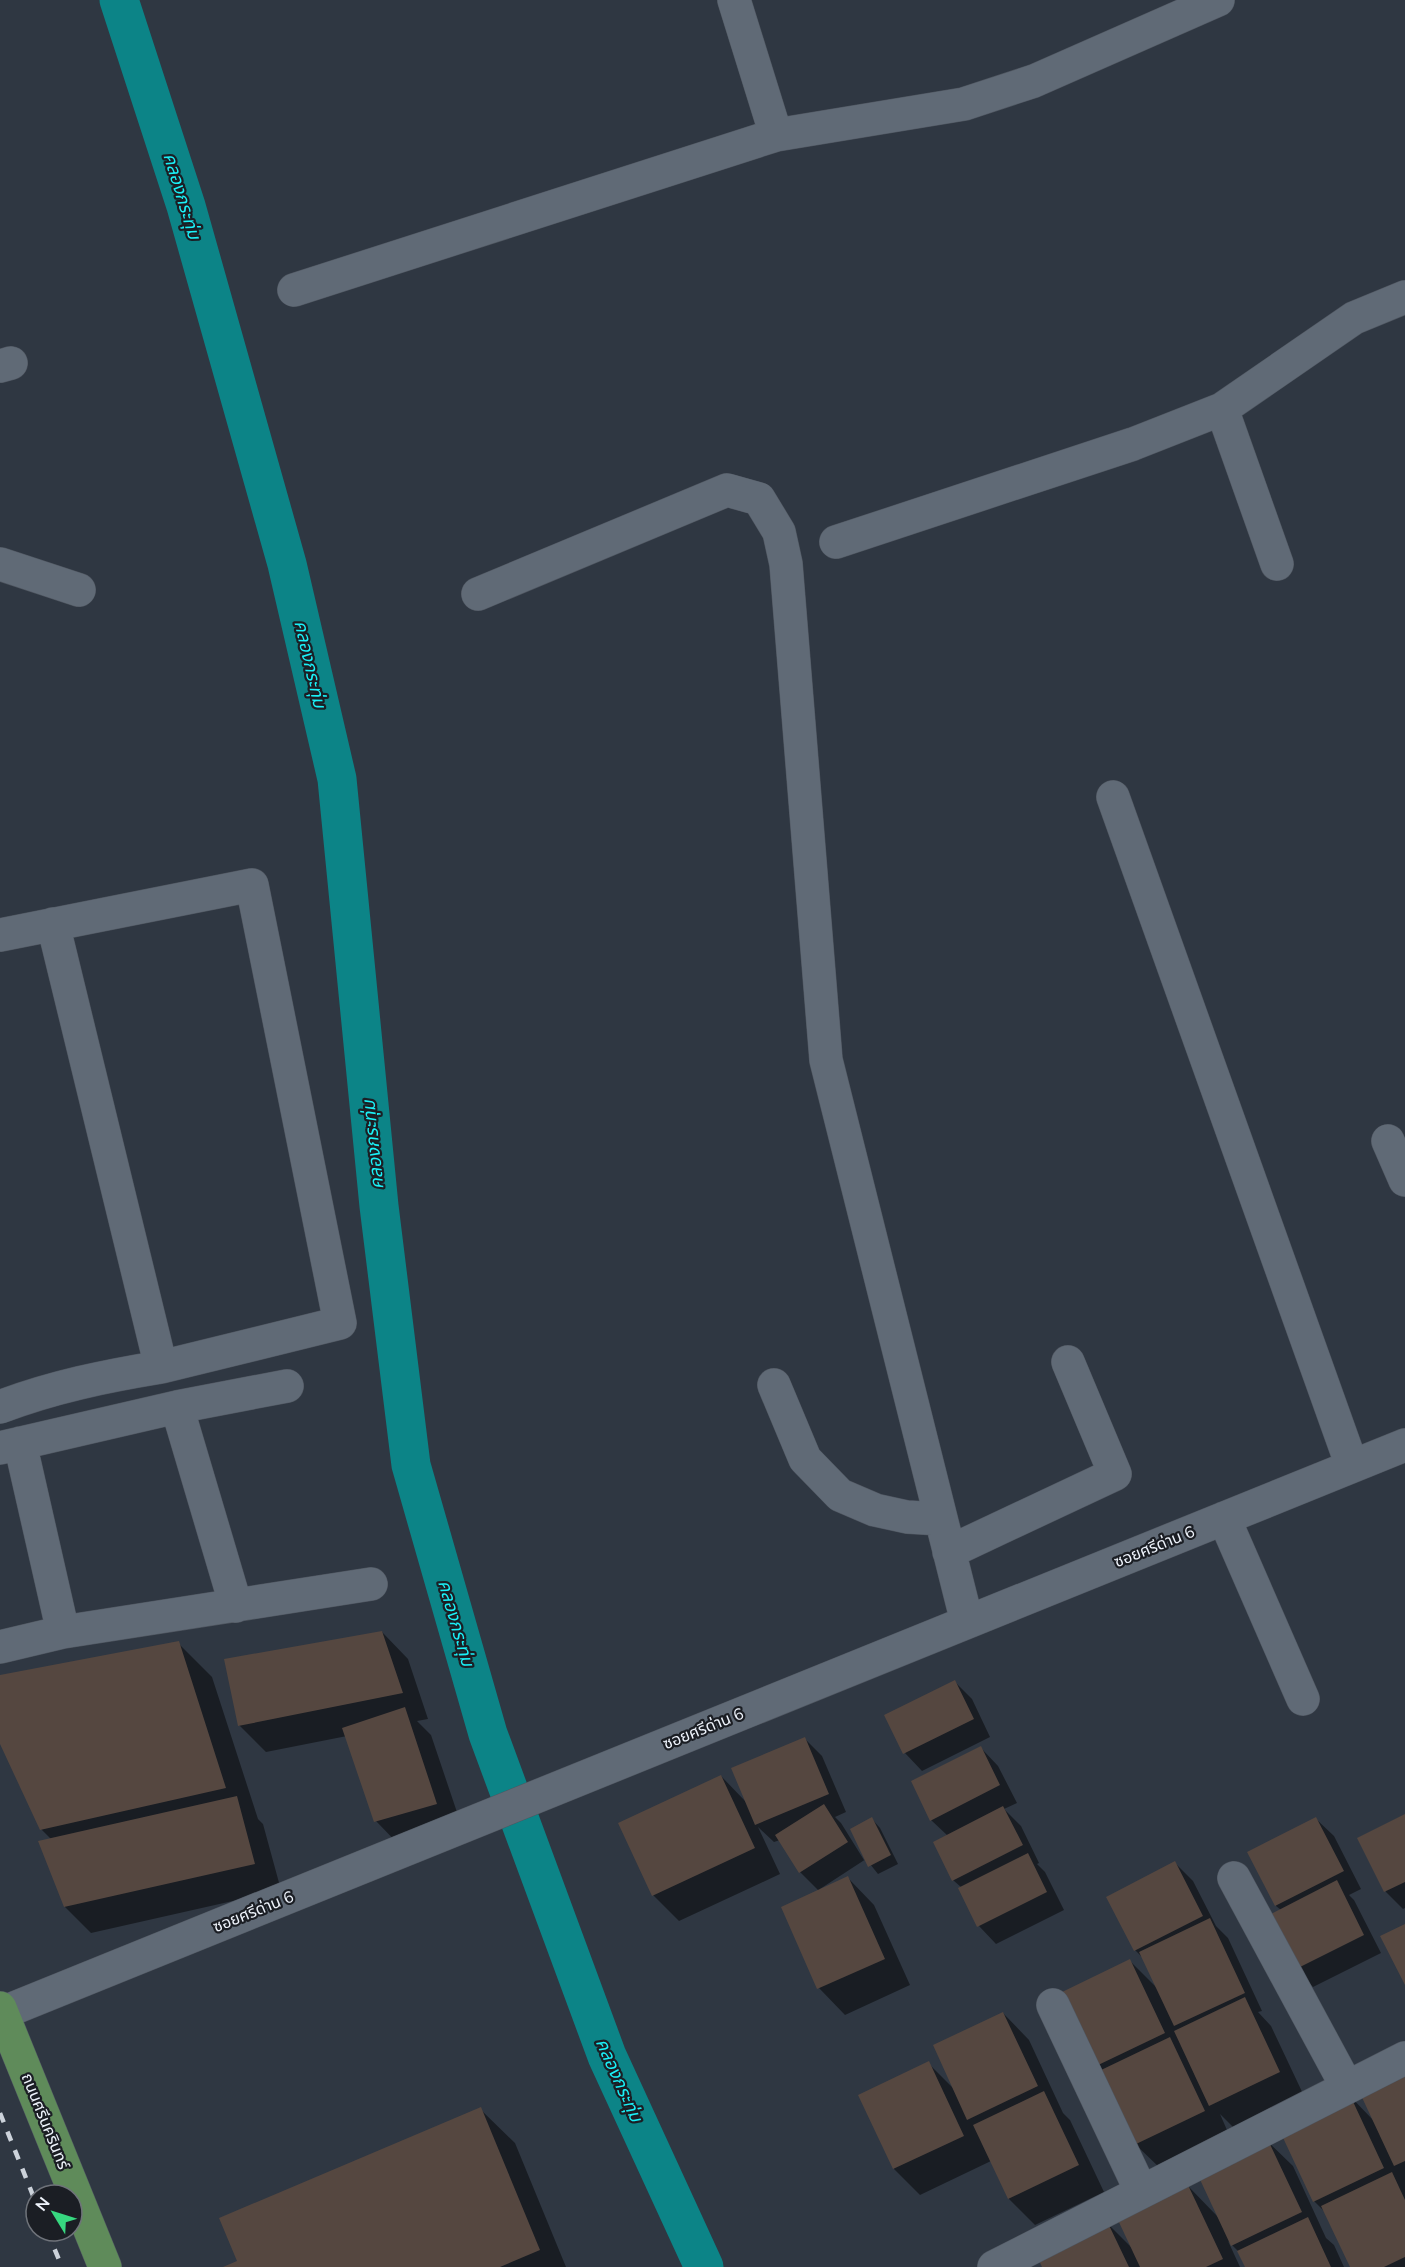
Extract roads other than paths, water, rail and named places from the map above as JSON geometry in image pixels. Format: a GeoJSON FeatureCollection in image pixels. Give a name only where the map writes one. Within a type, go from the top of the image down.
{"type":"FeatureCollection","features":[{"type":"Feature","properties":{"kind":"main road","name":"ถนนศรีนครินทร์"},"geometry":{"type":"LineString","coordinates":[[1,2011],[105,2267]]}},
{"type":"Feature","properties":{"kind":"street"},"geometry":{"type":"LineString","coordinates":[[734,0],[776,135]]}},
{"type":"Feature","properties":{"kind":"street"},"geometry":{"type":"LineString","coordinates":[[294,291],[776,135],[964,104],[1034,81],[1218,0]]}},
{"type":"Feature","properties":{"kind":"street"},"geometry":{"type":"LineString","coordinates":[[836,542],[1133,444],[1222,409],[1354,318],[1405,297]]}},
{"type":"Feature","properties":{"kind":"street"},"geometry":{"type":"LineString","coordinates":[[1222,409],[1277,564]]}},
{"type":"Feature","properties":{"kind":"street"},"geometry":{"type":"LineString","coordinates":[[478,594],[727,490],[759,499],[779,532],[786,564],[826,1060],[967,1622]]}},
{"type":"Feature","properties":{"kind":"street"},"geometry":{"type":"LineString","coordinates":[[0,564],[79,590]]}},
{"type":"Feature","properties":{"kind":"street"},"geometry":{"type":"LineString","coordinates":[[1113,797],[1352,1466]]}},
{"type":"Feature","properties":{"kind":"street"},"geometry":{"type":"LineString","coordinates":[[0,935],[252,885],[340,1323],[161,1367],[122,1373],[35,1394],[0,1407]]}},
{"type":"Feature","properties":{"kind":"street"},"geometry":{"type":"LineString","coordinates":[[53,924],[161,1367]]}},
{"type":"Feature","properties":{"kind":"street"},"geometry":{"type":"LineString","coordinates":[[1388,1141],[1405,1180]]}},
{"type":"Feature","properties":{"kind":"street"},"geometry":{"type":"LineString","coordinates":[[949,1552],[1115,1474],[1068,1362]]}},
{"type":"Feature","properties":{"kind":"street"},"geometry":{"type":"LineString","coordinates":[[774,1385],[804,1459],[840,1495],[886,1513],[907,1518],[941,1519]]}},
{"type":"Feature","properties":{"kind":"street"},"geometry":{"type":"LineString","coordinates":[[63,1632],[10,1445],[177,1407],[287,1386]]}},
{"type":"Feature","properties":{"kind":"street"},"geometry":{"type":"LineString","coordinates":[[177,1407],[236,1606]]}},
{"type":"Feature","properties":{"kind":"street","name":"ซอยศรีด่าน 6"},"geometry":{"type":"LineString","coordinates":[[1,2011],[1405,1445]]}},
{"type":"Feature","properties":{"kind":"street"},"geometry":{"type":"LineString","coordinates":[[1224,1518],[1303,1699]]}},
{"type":"Feature","properties":{"kind":"street"},"geometry":{"type":"LineString","coordinates":[[0,1647],[63,1632],[371,1584]]}},
{"type":"Feature","properties":{"kind":"street"},"geometry":{"type":"LineString","coordinates":[[1234,1878],[1347,2087]]}},
{"type":"Feature","properties":{"kind":"street"},"geometry":{"type":"LineString","coordinates":[[1053,2005],[1141,2191]]}},
{"type":"Feature","properties":{"kind":"street"},"geometry":{"type":"LineString","coordinates":[[994,2267],[1405,2058]]}},
{"type":"Feature","properties":{"kind":"waterway","name":"คลองกระทุ่ม"},"geometry":{"type":"LineString","coordinates":[[119,0],[186,206],[287,564],[337,779],[379,1206],[411,1465],[488,1734],[607,2056],[704,2267]]}},
{"type":"Feature","properties":{"kind":"railway"},"geometry":{"type":"LineString","coordinates":[[0,2113],[28,2183]]}},
{"type":"Feature","properties":{"kind":"railway"},"geometry":{"type":"LineString","coordinates":[[52,2243],[62,2267]]}}]}
